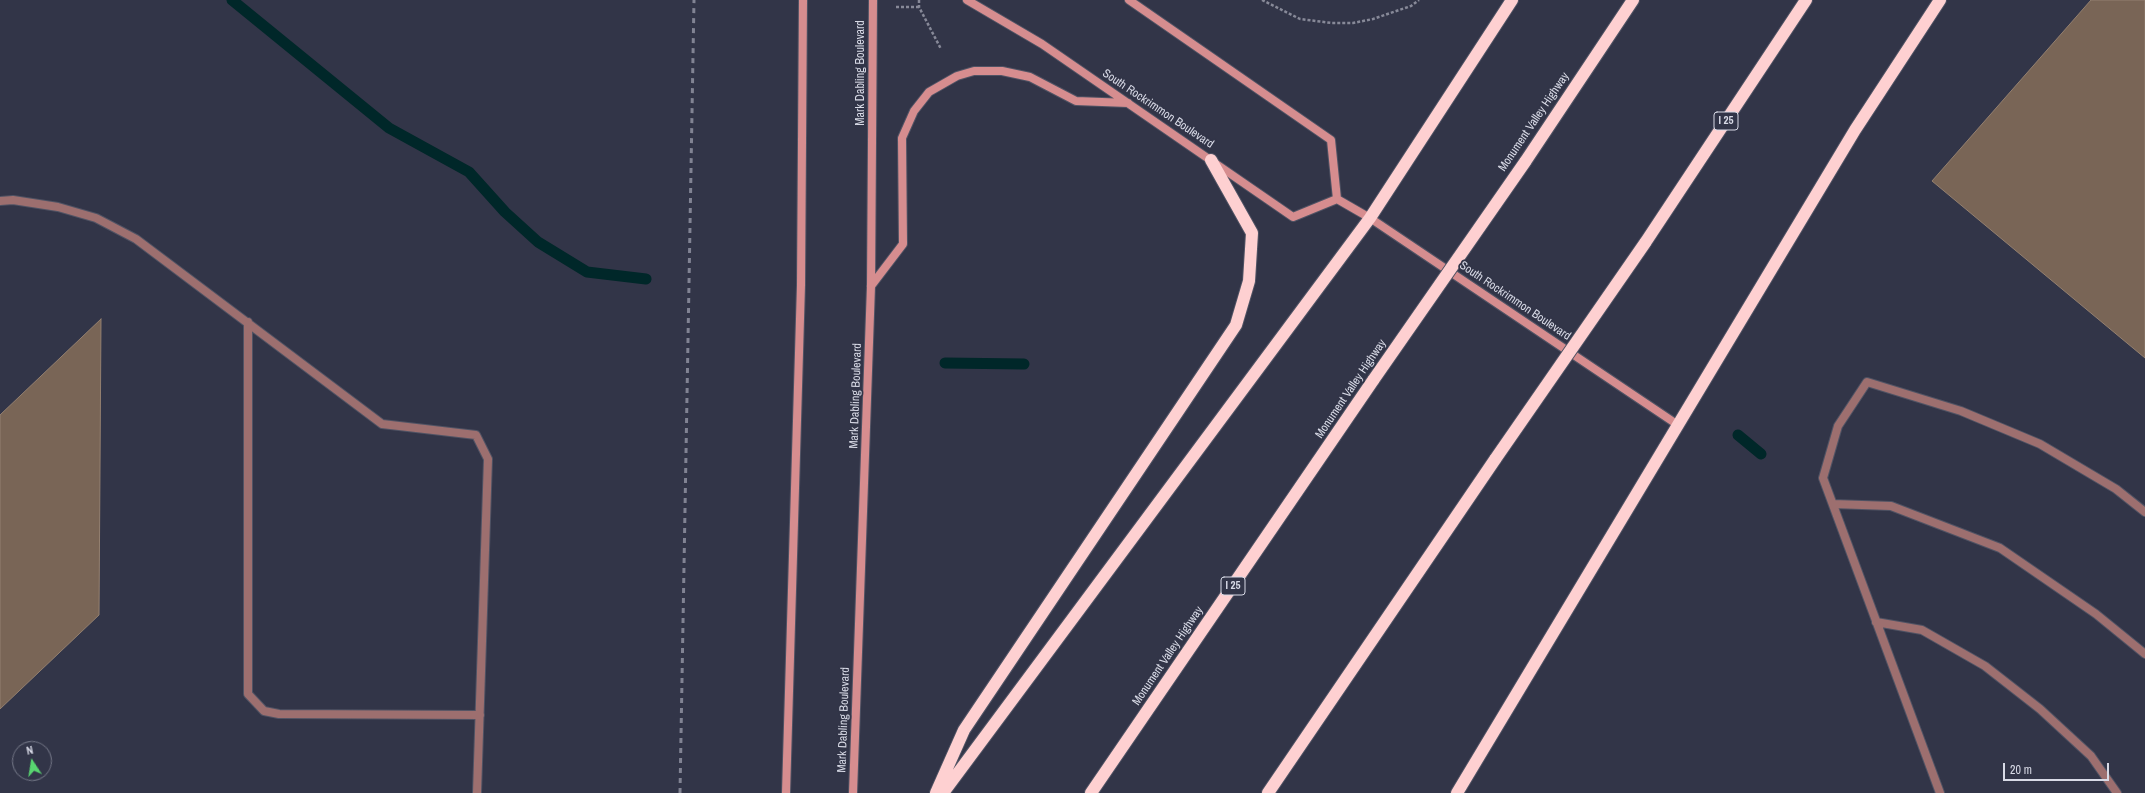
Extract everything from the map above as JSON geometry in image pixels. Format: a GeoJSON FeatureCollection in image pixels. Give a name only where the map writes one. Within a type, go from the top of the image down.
{"type":"FeatureCollection","features":[{"type":"Feature","properties":{"kind":"highway"},"geometry":{"type":"LineString","coordinates":[[943,793],[1370,218],[1512,0]]}},
{"type":"Feature","properties":{"kind":"highway","name":"Monument Valley Highway"},"geometry":{"type":"LineString","coordinates":[[1091,793],[1374,379],[1525,162],[1633,0]]}},
{"type":"Feature","properties":{"kind":"highway","name":"I 25"},"geometry":{"type":"LineString","coordinates":[[1268,793],[1496,458],[1645,243],[1806,0]]}},
{"type":"Feature","properties":{"kind":"highway"},"geometry":{"type":"LineString","coordinates":[[1457,793],[1855,130],[1940,0]]}},
{"type":"Feature","properties":{"kind":"highway"},"geometry":{"type":"LineString","coordinates":[[936,793],[964,730],[1236,325],[1249,281],[1252,233],[1211,160]]}},
{"type":"Feature","properties":{"kind":"main road"},"geometry":{"type":"LineString","coordinates":[[786,793],[801,285],[803,0]]}},
{"type":"Feature","properties":{"kind":"main road","name":"Mark Dabling Boulevard"},"geometry":{"type":"LineString","coordinates":[[853,793],[871,286],[873,0]]}},
{"type":"Feature","properties":{"kind":"main road","name":"South Rockrimmon Boulevard"},"geometry":{"type":"LineString","coordinates":[[967,0],[1042,44],[1293,217],[1338,200],[1370,218],[1678,425]]}},
{"type":"Feature","properties":{"kind":"main road"},"geometry":{"type":"LineString","coordinates":[[1129,0],[1331,140],[1338,200]]}},
{"type":"Feature","properties":{"kind":"main road"},"geometry":{"type":"LineString","coordinates":[[871,286],[903,244],[902,138],[914,111],[929,92],[958,76],[974,71],[1002,71],[1030,77],[1076,101],[1128,104]]}},
{"type":"Feature","properties":{"kind":"lane"},"geometry":{"type":"LineString","coordinates":[[0,201],[14,200],[58,207],[96,218],[136,239],[382,424],[476,435],[488,459],[477,793]]}},
{"type":"Feature","properties":{"kind":"lane"},"geometry":{"type":"LineString","coordinates":[[248,322],[248,694],[264,711],[278,714],[480,715]]}},
{"type":"Feature","properties":{"kind":"lane"},"geometry":{"type":"LineString","coordinates":[[1940,793],[1823,478],[1838,426],[1867,382],[1961,411],[2040,444],[2116,489],[2145,512]]}},
{"type":"Feature","properties":{"kind":"lane"},"geometry":{"type":"LineString","coordinates":[[1832,504],[1892,506],[2000,548],[2096,614],[2145,654]]}},
{"type":"Feature","properties":{"kind":"lane"},"geometry":{"type":"LineString","coordinates":[[1876,622],[1922,630],[1985,666],[2040,710],[2091,756],[2117,793]]}},
{"type":"Feature","properties":{"kind":"path"},"geometry":{"type":"LineString","coordinates":[[919,0],[919,7],[941,49]]}},
{"type":"Feature","properties":{"kind":"path"},"geometry":{"type":"LineString","coordinates":[[1262,0],[1300,19],[1332,23],[1373,19],[1411,6],[1419,0]]}},
{"type":"Feature","properties":{"kind":"path"},"geometry":{"type":"LineString","coordinates":[[896,8],[919,7]]}},
{"type":"Feature","properties":{"kind":"building"},"geometry":{"type":"Polygon","coordinates":[[[2091,0],[2145,0],[2145,358],[1932,181],[2091,0]]]}},
{"type":"Feature","properties":{"kind":"building"},"geometry":{"type":"Polygon","coordinates":[[[101,319],[99,615],[0,709],[0,415],[101,319]]]}},
{"type":"Feature","properties":{"kind":"waterway"},"geometry":{"type":"LineString","coordinates":[[232,0],[389,128],[469,172],[505,212],[538,242],[587,272],[646,279]]}},
{"type":"Feature","properties":{"kind":"waterway"},"geometry":{"type":"LineString","coordinates":[[945,363],[1024,364]]}},
{"type":"Feature","properties":{"kind":"waterway"},"geometry":{"type":"LineString","coordinates":[[1738,435],[1761,454]]}},
{"type":"Feature","properties":{"kind":"railway"},"geometry":{"type":"LineString","coordinates":[[680,793],[694,0]]}}]}
